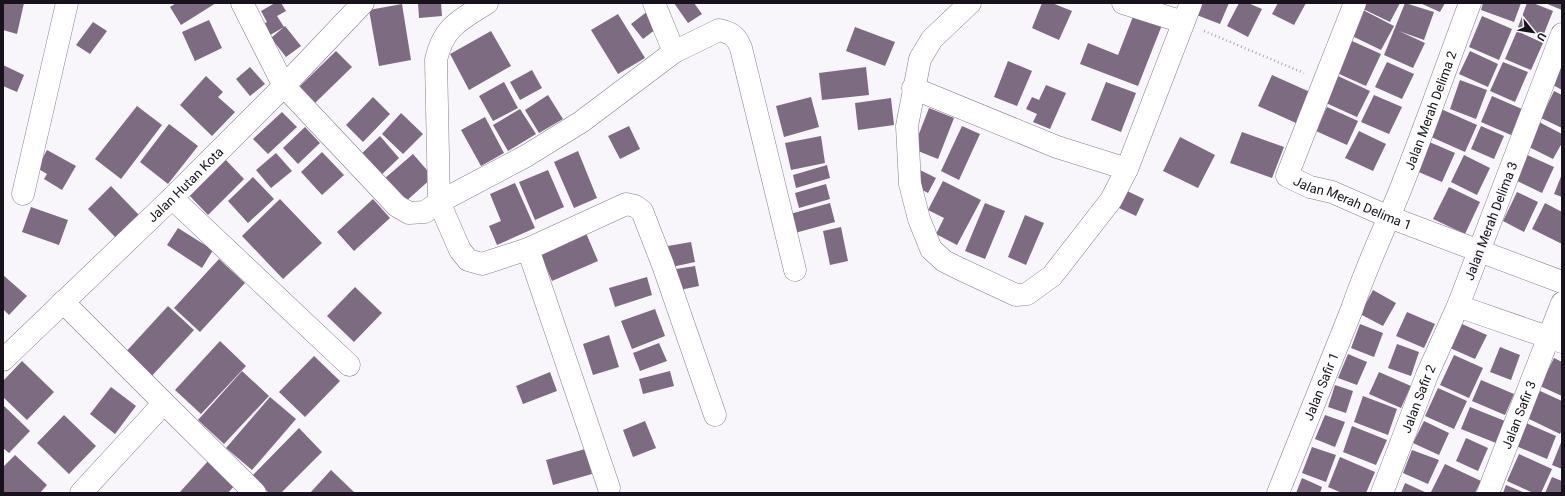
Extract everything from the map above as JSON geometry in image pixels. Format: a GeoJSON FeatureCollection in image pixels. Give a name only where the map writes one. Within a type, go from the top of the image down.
{"type":"FeatureCollection","features":[{"type":"Feature","properties":{"kind":"street"},"geometry":{"type":"LineString","coordinates":[[23,194],[67,3]]}},
{"type":"Feature","properties":{"kind":"street"},"geometry":{"type":"LineString","coordinates":[[242,3],[284,86],[397,206],[409,213],[425,212],[439,202],[526,156],[581,122],[674,52],[719,30],[730,32],[736,37],[741,48],[795,270]]}},
{"type":"Feature","properties":{"kind":"street","name":"Jalan Hutan Kota"},"geometry":{"type":"LineString","coordinates":[[3,360],[172,198],[284,86],[363,3]]}},
{"type":"Feature","properties":{"kind":"street"},"geometry":{"type":"LineString","coordinates":[[487,3],[458,21],[448,31],[439,45],[436,60],[439,202],[460,250],[468,260],[482,264],[528,249],[626,204],[635,206],[642,211],[663,265],[715,415]]}},
{"type":"Feature","properties":{"kind":"street"},"geometry":{"type":"LineString","coordinates":[[654,3],[674,52]]}},
{"type":"Feature","properties":{"kind":"street"},"geometry":{"type":"LineString","coordinates":[[970,3],[932,39],[920,59],[906,126],[910,184],[919,218],[931,248],[944,261],[1016,295],[1028,294],[1052,276],[1112,200],[1127,169],[1187,13],[1123,3]]}},
{"type":"Feature","properties":{"kind":"street","name":"Jalan Merah Delima 1"},"geometry":{"type":"LineString","coordinates":[[1355,3],[1323,81],[1287,176],[1310,187],[1332,192],[1389,217],[1562,282]]}},
{"type":"Feature","properties":{"kind":"street","name":"Jalan Merah Delima 2"},"geometry":{"type":"LineString","coordinates":[[1362,278],[1389,217],[1426,124],[1470,3]]}},
{"type":"Feature","properties":{"kind":"street","name":"Jalan Merah Delima 3"},"geometry":{"type":"LineString","coordinates":[[1458,306],[1562,34]]}},
{"type":"Feature","properties":{"kind":"street"},"geometry":{"type":"LineString","coordinates":[[913,88],[1057,147],[1127,169]]}},
{"type":"Feature","properties":{"kind":"street"},"geometry":{"type":"LineString","coordinates":[[172,198],[349,365]]}},
{"type":"Feature","properties":{"kind":"street"},"geometry":{"type":"LineString","coordinates":[[528,249],[609,488]]}},
{"type":"Feature","properties":{"kind":"street","name":"Jalan Safir 1"},"geometry":{"type":"LineString","coordinates":[[1278,493],[1352,309],[1362,278]]}},
{"type":"Feature","properties":{"kind":"street"},"geometry":{"type":"LineString","coordinates":[[63,302],[255,493]]}},
{"type":"Feature","properties":{"kind":"street","name":"Jalan Safir 3"},"geometry":{"type":"LineString","coordinates":[[1488,493],[1555,340],[1562,303]]}},
{"type":"Feature","properties":{"kind":"street"},"geometry":{"type":"LineString","coordinates":[[1458,306],[1555,340]]}},
{"type":"Feature","properties":{"kind":"street","name":"Jalan Safir 2"},"geometry":{"type":"LineString","coordinates":[[1382,493],[1427,375],[1458,306]]}},
{"type":"Feature","properties":{"kind":"street"},"geometry":{"type":"LineString","coordinates":[[81,493],[164,403]]}},
{"type":"Feature","properties":{"kind":"path"},"geometry":{"type":"LineString","coordinates":[[1187,13],[1323,81]]}},
{"type":"Feature","properties":{"kind":"building"},"geometry":{"type":"Polygon","coordinates":[[[3,3],[24,3],[17,34],[3,30],[3,3]]]}},
{"type":"Feature","properties":{"kind":"building"},"geometry":{"type":"Polygon","coordinates":[[[176,3],[216,3],[181,25],[170,7],[176,3]]]}},
{"type":"Feature","properties":{"kind":"building"},"geometry":{"type":"Polygon","coordinates":[[[275,3],[281,3],[286,11],[277,16],[284,27],[265,38],[258,27],[267,22],[261,11],[275,3]]]}},
{"type":"Feature","properties":{"kind":"building"},"geometry":{"type":"Polygon","coordinates":[[[418,3],[441,3],[442,16],[419,18],[418,3]]]}},
{"type":"Feature","properties":{"kind":"building"},"geometry":{"type":"Polygon","coordinates":[[[674,3],[694,3],[702,14],[688,23],[674,3]]]}},
{"type":"Feature","properties":{"kind":"building"},"geometry":{"type":"Polygon","coordinates":[[[1042,3],[1052,3],[1072,11],[1059,40],[1032,28],[1042,3]]]}},
{"type":"Feature","properties":{"kind":"building"},"geometry":{"type":"Polygon","coordinates":[[[1198,3],[1229,3],[1220,24],[1194,14],[1198,3]]]}},
{"type":"Feature","properties":{"kind":"building"},"geometry":{"type":"Polygon","coordinates":[[[1239,3],[1248,3],[1262,9],[1248,37],[1227,26],[1239,3]]]}},
{"type":"Feature","properties":{"kind":"building"},"geometry":{"type":"Polygon","coordinates":[[[1278,3],[1306,3],[1294,25],[1272,14],[1278,3]]]}},
{"type":"Feature","properties":{"kind":"building"},"geometry":{"type":"Polygon","coordinates":[[[1364,3],[1400,3],[1390,22],[1361,8],[1364,3]]]}},
{"type":"Feature","properties":{"kind":"building"},"geometry":{"type":"Polygon","coordinates":[[[1405,3],[1434,12],[1424,40],[1399,31],[1425,43],[1413,68],[1384,55],[1405,3]]]}},
{"type":"Feature","properties":{"kind":"building"},"geometry":{"type":"Polygon","coordinates":[[[1420,3],[1445,3],[1440,12],[1420,3]]]}},
{"type":"Feature","properties":{"kind":"building"},"geometry":{"type":"Polygon","coordinates":[[[1483,3],[1521,3],[1514,22],[1481,10],[1483,3]]]}},
{"type":"Feature","properties":{"kind":"building"},"geometry":{"type":"Polygon","coordinates":[[[1527,3],[1533,3],[1553,11],[1543,36],[1518,27],[1527,3]]]}},
{"type":"Feature","properties":{"kind":"building"},"geometry":{"type":"Polygon","coordinates":[[[1545,3],[1562,3],[1562,10],[1545,3]]]}},
{"type":"Feature","properties":{"kind":"building"},"geometry":{"type":"Polygon","coordinates":[[[402,4],[411,60],[379,66],[369,10],[402,4]]]}},
{"type":"Feature","properties":{"kind":"building"},"geometry":{"type":"Polygon","coordinates":[[[1363,10],[1394,26],[1381,50],[1350,35],[1363,10]]]}},
{"type":"Feature","properties":{"kind":"building"},"geometry":{"type":"Polygon","coordinates":[[[648,11],[660,26],[643,39],[631,24],[648,11]]]}},
{"type":"Feature","properties":{"kind":"building"},"geometry":{"type":"Polygon","coordinates":[[[618,14],[645,58],[618,74],[591,30],[618,14]]]}},
{"type":"Feature","properties":{"kind":"building"},"geometry":{"type":"Polygon","coordinates":[[[1134,14],[1162,25],[1138,86],[1080,64],[1088,43],[1118,55],[1134,14]]]}},
{"type":"Feature","properties":{"kind":"building"},"geometry":{"type":"Polygon","coordinates":[[[1482,16],[1512,29],[1499,60],[1469,47],[1482,16]]]}},
{"type":"Feature","properties":{"kind":"building"},"geometry":{"type":"Polygon","coordinates":[[[209,20],[222,48],[195,61],[182,32],[209,20]]]}},
{"type":"Feature","properties":{"kind":"building"},"geometry":{"type":"Polygon","coordinates":[[[93,22],[107,31],[90,54],[76,45],[93,22]]]}},
{"type":"Feature","properties":{"kind":"building"},"geometry":{"type":"Polygon","coordinates":[[[285,26],[301,46],[286,57],[271,38],[285,26]]]}},
{"type":"Feature","properties":{"kind":"building"},"geometry":{"type":"Polygon","coordinates":[[[855,27],[895,42],[885,66],[846,51],[855,27]]]}},
{"type":"Feature","properties":{"kind":"building"},"geometry":{"type":"Polygon","coordinates":[[[491,31],[511,66],[469,90],[450,54],[491,31]]]}},
{"type":"Feature","properties":{"kind":"building"},"geometry":{"type":"Polygon","coordinates":[[[1517,31],[1543,43],[1531,70],[1505,59],[1517,31]]]}},
{"type":"Feature","properties":{"kind":"building"},"geometry":{"type":"Polygon","coordinates":[[[1352,41],[1381,54],[1366,86],[1337,73],[1352,41]]]}},
{"type":"Feature","properties":{"kind":"building"},"geometry":{"type":"Polygon","coordinates":[[[336,51],[352,67],[314,104],[298,88],[336,51]]]}},
{"type":"Feature","properties":{"kind":"building"},"geometry":{"type":"Polygon","coordinates":[[[1470,51],[1498,64],[1488,87],[1459,74],[1470,51]]]}},
{"type":"Feature","properties":{"kind":"building"},"geometry":{"type":"Polygon","coordinates":[[[1008,61],[1032,71],[1017,106],[994,97],[1008,61]]]}},
{"type":"Feature","properties":{"kind":"building"},"geometry":{"type":"Polygon","coordinates":[[[1387,62],[1414,74],[1402,99],[1375,87],[1387,62]]]}},
{"type":"Feature","properties":{"kind":"building"},"geometry":{"type":"Polygon","coordinates":[[[1503,62],[1528,72],[1515,102],[1490,91],[1503,62]]]}},
{"type":"Feature","properties":{"kind":"building"},"geometry":{"type":"Polygon","coordinates":[[[1562,64],[1562,90],[1551,84],[1562,64]]]}},
{"type":"Feature","properties":{"kind":"building"},"geometry":{"type":"Polygon","coordinates":[[[3,65],[24,75],[17,92],[3,86],[3,65]]]}},
{"type":"Feature","properties":{"kind":"building"},"geometry":{"type":"Polygon","coordinates":[[[250,67],[265,84],[250,96],[236,79],[250,67]]]}},
{"type":"Feature","properties":{"kind":"building"},"geometry":{"type":"Polygon","coordinates":[[[866,67],[869,95],[822,100],[819,73],[866,67]]]}},
{"type":"Feature","properties":{"kind":"building"},"geometry":{"type":"Polygon","coordinates":[[[532,70],[542,88],[520,100],[510,82],[532,70]]]}},
{"type":"Feature","properties":{"kind":"building"},"geometry":{"type":"Polygon","coordinates":[[[1272,75],[1310,92],[1296,123],[1258,106],[1272,75]]]}},
{"type":"Feature","properties":{"kind":"building"},"geometry":{"type":"Polygon","coordinates":[[[206,76],[223,92],[218,97],[235,112],[212,136],[180,105],[206,76]]]}},
{"type":"Feature","properties":{"kind":"building"},"geometry":{"type":"Polygon","coordinates":[[[1338,76],[1370,91],[1357,117],[1326,103],[1338,76]]]}},
{"type":"Feature","properties":{"kind":"building"},"geometry":{"type":"Polygon","coordinates":[[[1460,80],[1487,90],[1476,119],[1450,109],[1460,80]]]}},
{"type":"Feature","properties":{"kind":"building"},"geometry":{"type":"Polygon","coordinates":[[[504,82],[518,108],[493,121],[479,96],[504,82]]]}},
{"type":"Feature","properties":{"kind":"building"},"geometry":{"type":"Polygon","coordinates":[[[1106,82],[1136,93],[1121,132],[1091,120],[1106,82]]]}},
{"type":"Feature","properties":{"kind":"building"},"geometry":{"type":"Polygon","coordinates":[[[1046,85],[1066,93],[1050,129],[1033,122],[1037,114],[1026,109],[1032,97],[1039,100],[1046,85]]]}},
{"type":"Feature","properties":{"kind":"building"},"geometry":{"type":"Polygon","coordinates":[[[1554,91],[1562,95],[1562,128],[1541,118],[1554,91]]]}},
{"type":"Feature","properties":{"kind":"building"},"geometry":{"type":"Polygon","coordinates":[[[548,95],[563,119],[539,133],[525,110],[548,95]]]}},
{"type":"Feature","properties":{"kind":"building"},"geometry":{"type":"Polygon","coordinates":[[[1374,95],[1402,107],[1389,134],[1361,122],[1374,95]]]}},
{"type":"Feature","properties":{"kind":"building"},"geometry":{"type":"Polygon","coordinates":[[[1492,96],[1522,109],[1511,135],[1481,122],[1492,96]]]}},
{"type":"Feature","properties":{"kind":"building"},"geometry":{"type":"Polygon","coordinates":[[[373,97],[390,114],[363,142],[346,125],[373,97]]]}},
{"type":"Feature","properties":{"kind":"building"},"geometry":{"type":"Polygon","coordinates":[[[811,97],[819,127],[784,137],[776,106],[811,97]]]}},
{"type":"Feature","properties":{"kind":"building"},"geometry":{"type":"Polygon","coordinates":[[[891,98],[894,125],[858,130],[855,103],[891,98]]]}},
{"type":"Feature","properties":{"kind":"building"},"geometry":{"type":"Polygon","coordinates":[[[137,106],[162,125],[121,179],[95,159],[137,106]]]}},
{"type":"Feature","properties":{"kind":"building"},"geometry":{"type":"Polygon","coordinates":[[[1327,107],[1358,121],[1347,145],[1316,131],[1327,107]]]}},
{"type":"Feature","properties":{"kind":"building"},"geometry":{"type":"Polygon","coordinates":[[[929,108],[954,118],[938,159],[913,149],[929,108]]]}},
{"type":"Feature","properties":{"kind":"building"},"geometry":{"type":"Polygon","coordinates":[[[520,109],[536,134],[508,151],[493,125],[520,109]]]}},
{"type":"Feature","properties":{"kind":"building"},"geometry":{"type":"Polygon","coordinates":[[[1441,109],[1477,125],[1465,152],[1429,136],[1441,109]]]}},
{"type":"Feature","properties":{"kind":"building"},"geometry":{"type":"Polygon","coordinates":[[[282,112],[297,127],[268,154],[253,139],[282,112]]]}},
{"type":"Feature","properties":{"kind":"building"},"geometry":{"type":"Polygon","coordinates":[[[401,113],[423,134],[403,154],[382,134],[401,113]]]}},
{"type":"Feature","properties":{"kind":"building"},"geometry":{"type":"Polygon","coordinates":[[[485,117],[504,153],[481,166],[461,130],[485,117]]]}},
{"type":"Feature","properties":{"kind":"building"},"geometry":{"type":"Polygon","coordinates":[[[1539,122],[1562,134],[1562,143],[1553,159],[1527,146],[1539,122]]]}},
{"type":"Feature","properties":{"kind":"building"},"geometry":{"type":"Polygon","coordinates":[[[169,124],[198,146],[168,184],[140,162],[169,124]]]}},
{"type":"Feature","properties":{"kind":"building"},"geometry":{"type":"Polygon","coordinates":[[[629,126],[640,149],[620,159],[608,136],[629,126]]]}},
{"type":"Feature","properties":{"kind":"building"},"geometry":{"type":"Polygon","coordinates":[[[962,126],[980,134],[959,180],[941,171],[962,126]]]}},
{"type":"Feature","properties":{"kind":"building"},"geometry":{"type":"Polygon","coordinates":[[[1481,126],[1504,136],[1494,159],[1471,149],[1481,126]]]}},
{"type":"Feature","properties":{"kind":"building"},"geometry":{"type":"Polygon","coordinates":[[[305,127],[320,143],[298,164],[283,148],[305,127]]]}},
{"type":"Feature","properties":{"kind":"building"},"geometry":{"type":"Polygon","coordinates":[[[1359,131],[1386,144],[1373,171],[1345,158],[1359,131]]]}},
{"type":"Feature","properties":{"kind":"building"},"geometry":{"type":"Polygon","coordinates":[[[1242,132],[1284,147],[1272,178],[1230,163],[1242,132]]]}},
{"type":"Feature","properties":{"kind":"building"},"geometry":{"type":"Polygon","coordinates":[[[380,136],[399,158],[377,179],[357,158],[380,136]]]}},
{"type":"Feature","properties":{"kind":"building"},"geometry":{"type":"Polygon","coordinates":[[[821,136],[825,163],[791,170],[785,143],[821,136]]]}},
{"type":"Feature","properties":{"kind":"building"},"geometry":{"type":"Polygon","coordinates":[[[1180,137],[1215,155],[1198,188],[1163,171],[1180,137]]]}},
{"type":"Feature","properties":{"kind":"building"},"geometry":{"type":"Polygon","coordinates":[[[1427,141],[1455,153],[1442,182],[1414,170],[1427,141]]]}},
{"type":"Feature","properties":{"kind":"building"},"geometry":{"type":"Polygon","coordinates":[[[47,150],[76,166],[62,190],[44,179],[47,174],[37,168],[47,150]]]}},
{"type":"Feature","properties":{"kind":"building"},"geometry":{"type":"Polygon","coordinates":[[[578,151],[597,198],[574,208],[554,162],[578,151]]]}},
{"type":"Feature","properties":{"kind":"building"},"geometry":{"type":"Polygon","coordinates":[[[322,152],[344,175],[322,195],[301,172],[322,152]]]}},
{"type":"Feature","properties":{"kind":"building"},"geometry":{"type":"Polygon","coordinates":[[[276,153],[292,171],[271,188],[256,170],[276,153]]]}},
{"type":"Feature","properties":{"kind":"building"},"geometry":{"type":"Polygon","coordinates":[[[1523,153],[1554,167],[1542,193],[1511,178],[1523,153]]]}},
{"type":"Feature","properties":{"kind":"building"},"geometry":{"type":"Polygon","coordinates":[[[413,154],[433,177],[404,203],[384,179],[413,154]]]}},
{"type":"Feature","properties":{"kind":"building"},"geometry":{"type":"Polygon","coordinates":[[[1464,155],[1490,168],[1477,195],[1451,182],[1464,155]]]}},
{"type":"Feature","properties":{"kind":"building"},"geometry":{"type":"Polygon","coordinates":[[[225,159],[244,179],[208,215],[189,195],[225,159]]]}},
{"type":"Feature","properties":{"kind":"building"},"geometry":{"type":"Polygon","coordinates":[[[827,165],[830,178],[796,188],[793,175],[827,165]]]}},
{"type":"Feature","properties":{"kind":"building"},"geometry":{"type":"Polygon","coordinates":[[[548,170],[564,207],[535,220],[519,182],[548,170]]]}},
{"type":"Feature","properties":{"kind":"building"},"geometry":{"type":"Polygon","coordinates":[[[920,170],[936,178],[928,193],[913,185],[920,170]]]}},
{"type":"Feature","properties":{"kind":"building"},"geometry":{"type":"Polygon","coordinates":[[[1562,174],[1562,197],[1554,194],[1562,174]]]}},
{"type":"Feature","properties":{"kind":"building"},"geometry":{"type":"Polygon","coordinates":[[[253,177],[274,199],[248,223],[228,201],[253,177]]]}},
{"type":"Feature","properties":{"kind":"building"},"geometry":{"type":"Polygon","coordinates":[[[943,181],[981,200],[957,245],[936,234],[944,218],[928,210],[943,181]]]}},
{"type":"Feature","properties":{"kind":"building"},"geometry":{"type":"Polygon","coordinates":[[[515,183],[535,228],[497,245],[489,226],[501,221],[490,194],[515,183]]]}},
{"type":"Feature","properties":{"kind":"building"},"geometry":{"type":"Polygon","coordinates":[[[826,184],[830,199],[799,208],[795,193],[826,184]]]}},
{"type":"Feature","properties":{"kind":"building"},"geometry":{"type":"Polygon","coordinates":[[[111,186],[139,215],[116,238],[88,209],[111,186]]]}},
{"type":"Feature","properties":{"kind":"building"},"geometry":{"type":"Polygon","coordinates":[[[1449,187],[1480,202],[1465,234],[1433,219],[1449,187]]]}},
{"type":"Feature","properties":{"kind":"building"},"geometry":{"type":"Polygon","coordinates":[[[1125,190],[1144,199],[1136,216],[1117,207],[1125,190]]]}},
{"type":"Feature","properties":{"kind":"building"},"geometry":{"type":"Polygon","coordinates":[[[1517,192],[1538,202],[1524,232],[1503,221],[1517,192]]]}},
{"type":"Feature","properties":{"kind":"building"},"geometry":{"type":"Polygon","coordinates":[[[280,199],[322,243],[283,279],[242,236],[280,199]]]}},
{"type":"Feature","properties":{"kind":"building"},"geometry":{"type":"Polygon","coordinates":[[[373,199],[390,218],[354,251],[337,232],[373,199]]]}},
{"type":"Feature","properties":{"kind":"building"},"geometry":{"type":"Polygon","coordinates":[[[830,203],[835,222],[795,233],[790,214],[830,203]]]}},
{"type":"Feature","properties":{"kind":"building"},"geometry":{"type":"Polygon","coordinates":[[[985,203],[1005,211],[985,259],[965,251],[985,203]]]}},
{"type":"Feature","properties":{"kind":"building"},"geometry":{"type":"Polygon","coordinates":[[[1545,203],[1562,212],[1562,244],[1532,229],[1545,203]]]}},
{"type":"Feature","properties":{"kind":"building"},"geometry":{"type":"Polygon","coordinates":[[[31,207],[68,220],[59,245],[22,232],[31,207]]]}},
{"type":"Feature","properties":{"kind":"building"},"geometry":{"type":"Polygon","coordinates":[[[1025,215],[1044,223],[1026,265],[1008,257],[1025,215]]]}},
{"type":"Feature","properties":{"kind":"building"},"geometry":{"type":"Polygon","coordinates":[[[841,227],[848,261],[830,265],[823,231],[841,227]]]}},
{"type":"Feature","properties":{"kind":"building"},"geometry":{"type":"Polygon","coordinates":[[[178,228],[213,250],[202,268],[167,245],[178,228]]]}},
{"type":"Feature","properties":{"kind":"building"},"geometry":{"type":"Polygon","coordinates":[[[586,233],[598,261],[552,281],[540,253],[586,233]]]}},
{"type":"Feature","properties":{"kind":"building"},"geometry":{"type":"Polygon","coordinates":[[[691,242],[695,262],[672,267],[668,246],[691,242]]]}},
{"type":"Feature","properties":{"kind":"building"},"geometry":{"type":"Polygon","coordinates":[[[219,259],[245,283],[200,332],[174,308],[219,259]]]}},
{"type":"Feature","properties":{"kind":"building"},"geometry":{"type":"Polygon","coordinates":[[[695,266],[699,286],[680,290],[676,269],[695,266]]]}},
{"type":"Feature","properties":{"kind":"building"},"geometry":{"type":"Polygon","coordinates":[[[3,275],[27,296],[9,315],[3,309],[3,275]]]}},
{"type":"Feature","properties":{"kind":"building"},"geometry":{"type":"Polygon","coordinates":[[[647,277],[652,295],[615,307],[609,288],[647,277]]]}},
{"type":"Feature","properties":{"kind":"building"},"geometry":{"type":"Polygon","coordinates":[[[355,287],[382,313],[354,342],[327,316],[355,287]]]}},
{"type":"Feature","properties":{"kind":"building"},"geometry":{"type":"Polygon","coordinates":[[[1373,290],[1396,303],[1383,326],[1360,314],[1373,290]]]}},
{"type":"Feature","properties":{"kind":"building"},"geometry":{"type":"Polygon","coordinates":[[[168,306],[194,330],[149,379],[123,355],[168,306]]]}},
{"type":"Feature","properties":{"kind":"building"},"geometry":{"type":"Polygon","coordinates":[[[655,309],[665,336],[632,349],[621,321],[655,309]]]}},
{"type":"Feature","properties":{"kind":"building"},"geometry":{"type":"Polygon","coordinates":[[[1407,312],[1435,324],[1424,348],[1396,336],[1407,312]]]}},
{"type":"Feature","properties":{"kind":"building"},"geometry":{"type":"Polygon","coordinates":[[[1360,324],[1383,333],[1374,357],[1351,348],[1360,324]]]}},
{"type":"Feature","properties":{"kind":"building"},"geometry":{"type":"Polygon","coordinates":[[[1462,324],[1487,335],[1475,359],[1450,348],[1462,324]]]}},
{"type":"Feature","properties":{"kind":"building"},"geometry":{"type":"Polygon","coordinates":[[[609,335],[619,367],[593,375],[583,344],[609,335]]]}},
{"type":"Feature","properties":{"kind":"building"},"geometry":{"type":"Polygon","coordinates":[[[220,341],[246,366],[201,414],[175,390],[220,341]]]}},
{"type":"Feature","properties":{"kind":"building"},"geometry":{"type":"Polygon","coordinates":[[[659,343],[667,361],[640,371],[633,353],[659,343]]]}},
{"type":"Feature","properties":{"kind":"building"},"geometry":{"type":"Polygon","coordinates":[[[1397,344],[1419,352],[1411,376],[1388,368],[1397,344]]]}},
{"type":"Feature","properties":{"kind":"building"},"geometry":{"type":"Polygon","coordinates":[[[1500,347],[1520,355],[1511,380],[1490,372],[1500,347]]]}},
{"type":"Feature","properties":{"kind":"building"},"geometry":{"type":"Polygon","coordinates":[[[1348,354],[1367,362],[1357,385],[1338,378],[1348,354]]]}},
{"type":"Feature","properties":{"kind":"building"},"geometry":{"type":"Polygon","coordinates":[[[1454,355],[1483,368],[1469,398],[1440,385],[1454,355]]]}},
{"type":"Feature","properties":{"kind":"building"},"geometry":{"type":"Polygon","coordinates":[[[314,356],[340,381],[305,417],[279,392],[314,356]]]}},
{"type":"Feature","properties":{"kind":"building"},"geometry":{"type":"Polygon","coordinates":[[[1554,358],[1562,362],[1562,396],[1540,386],[1554,358]]]}},
{"type":"Feature","properties":{"kind":"building"},"geometry":{"type":"Polygon","coordinates":[[[22,361],[54,392],[27,420],[3,397],[3,381],[22,361]]]}},
{"type":"Feature","properties":{"kind":"building"},"geometry":{"type":"Polygon","coordinates":[[[242,371],[269,396],[224,444],[198,420],[242,371]]]}},
{"type":"Feature","properties":{"kind":"building"},"geometry":{"type":"Polygon","coordinates":[[[670,371],[674,386],[643,394],[639,379],[670,371]]]}},
{"type":"Feature","properties":{"kind":"building"},"geometry":{"type":"Polygon","coordinates":[[[550,372],[557,391],[523,404],[516,386],[550,372]]]}},
{"type":"Feature","properties":{"kind":"building"},"geometry":{"type":"Polygon","coordinates":[[[1379,372],[1411,386],[1401,408],[1369,394],[1379,372]]]}},
{"type":"Feature","properties":{"kind":"building"},"geometry":{"type":"Polygon","coordinates":[[[1481,380],[1514,394],[1505,415],[1472,401],[1481,380]]]}},
{"type":"Feature","properties":{"kind":"building"},"geometry":{"type":"Polygon","coordinates":[[[1335,385],[1353,391],[1346,413],[1328,407],[1335,385]]]}},
{"type":"Feature","properties":{"kind":"building"},"geometry":{"type":"Polygon","coordinates":[[[111,387],[136,406],[115,434],[90,414],[111,387]]]}},
{"type":"Feature","properties":{"kind":"building"},"geometry":{"type":"Polygon","coordinates":[[[1438,388],[1467,401],[1454,429],[1425,416],[1438,388]]]}},
{"type":"Feature","properties":{"kind":"building"},"geometry":{"type":"Polygon","coordinates":[[[1538,390],[1562,401],[1562,430],[1560,434],[1525,417],[1538,390]]]}},
{"type":"Feature","properties":{"kind":"building"},"geometry":{"type":"Polygon","coordinates":[[[1363,396],[1397,409],[1388,435],[1354,422],[1363,396]]]}},
{"type":"Feature","properties":{"kind":"building"},"geometry":{"type":"Polygon","coordinates":[[[270,397],[296,419],[252,470],[226,448],[270,397]]]}},
{"type":"Feature","properties":{"kind":"building"},"geometry":{"type":"Polygon","coordinates":[[[3,405],[30,431],[9,453],[3,448],[3,405]]]}},
{"type":"Feature","properties":{"kind":"building"},"geometry":{"type":"Polygon","coordinates":[[[1470,407],[1505,421],[1496,443],[1461,429],[1470,407]]]}},
{"type":"Feature","properties":{"kind":"building"},"geometry":{"type":"Polygon","coordinates":[[[64,415],[96,446],[69,474],[37,443],[64,415]]]}},
{"type":"Feature","properties":{"kind":"building"},"geometry":{"type":"Polygon","coordinates":[[[1325,415],[1345,422],[1335,447],[1315,439],[1325,415]]]}},
{"type":"Feature","properties":{"kind":"building"},"geometry":{"type":"Polygon","coordinates":[[[645,421],[656,448],[633,457],[623,430],[645,421]]]}},
{"type":"Feature","properties":{"kind":"building"},"geometry":{"type":"Polygon","coordinates":[[[1424,421],[1449,433],[1439,455],[1413,443],[1424,421]]]}},
{"type":"Feature","properties":{"kind":"building"},"geometry":{"type":"Polygon","coordinates":[[[1526,423],[1556,436],[1547,459],[1516,446],[1526,423]]]}},
{"type":"Feature","properties":{"kind":"building"},"geometry":{"type":"Polygon","coordinates":[[[1352,426],[1387,440],[1376,465],[1343,452],[1352,426]]]}},
{"type":"Feature","properties":{"kind":"building"},"geometry":{"type":"Polygon","coordinates":[[[299,428],[322,452],[281,493],[269,493],[252,476],[299,428]]]}},
{"type":"Feature","properties":{"kind":"building"},"geometry":{"type":"Polygon","coordinates":[[[1466,438],[1488,448],[1478,471],[1456,461],[1466,438]]]}},
{"type":"Feature","properties":{"kind":"building"},"geometry":{"type":"Polygon","coordinates":[[[1562,440],[1562,469],[1552,465],[1562,440]]]}},
{"type":"Feature","properties":{"kind":"building"},"geometry":{"type":"Polygon","coordinates":[[[1312,447],[1336,455],[1326,482],[1302,473],[1312,447]]]}},
{"type":"Feature","properties":{"kind":"building"},"geometry":{"type":"Polygon","coordinates":[[[585,449],[592,474],[553,485],[546,460],[585,449]]]}},
{"type":"Feature","properties":{"kind":"building"},"geometry":{"type":"Polygon","coordinates":[[[1412,450],[1439,460],[1428,484],[1403,473],[1412,450]]]}},
{"type":"Feature","properties":{"kind":"building"},"geometry":{"type":"Polygon","coordinates":[[[1519,454],[1552,469],[1541,493],[1533,493],[1507,481],[1519,454]]]}},
{"type":"Feature","properties":{"kind":"building"},"geometry":{"type":"Polygon","coordinates":[[[15,455],[47,485],[40,493],[3,493],[3,467],[15,455]]]}},
{"type":"Feature","properties":{"kind":"building"},"geometry":{"type":"Polygon","coordinates":[[[1340,457],[1375,472],[1366,493],[1342,493],[1328,487],[1340,457]]]}},
{"type":"Feature","properties":{"kind":"building"},"geometry":{"type":"Polygon","coordinates":[[[209,460],[235,485],[228,493],[179,493],[209,460]]]}},
{"type":"Feature","properties":{"kind":"building"},"geometry":{"type":"Polygon","coordinates":[[[1445,464],[1481,481],[1475,493],[1431,492],[1445,464]]]}},
{"type":"Feature","properties":{"kind":"building"},"geometry":{"type":"Polygon","coordinates":[[[331,470],[355,493],[310,493],[331,470]]]}},
{"type":"Feature","properties":{"kind":"building"},"geometry":{"type":"Polygon","coordinates":[[[1552,477],[1562,481],[1562,493],[1545,493],[1552,477]]]}},
{"type":"Feature","properties":{"kind":"building"},"geometry":{"type":"Polygon","coordinates":[[[1302,478],[1322,487],[1320,493],[1296,493],[1302,478]]]}},
{"type":"Feature","properties":{"kind":"building"},"geometry":{"type":"Polygon","coordinates":[[[1405,483],[1427,493],[1401,493],[1405,483]]]}},
{"type":"Feature","properties":{"kind":"building"},"geometry":{"type":"Polygon","coordinates":[[[1506,485],[1525,493],[1503,493],[1506,485]]]}}]}
